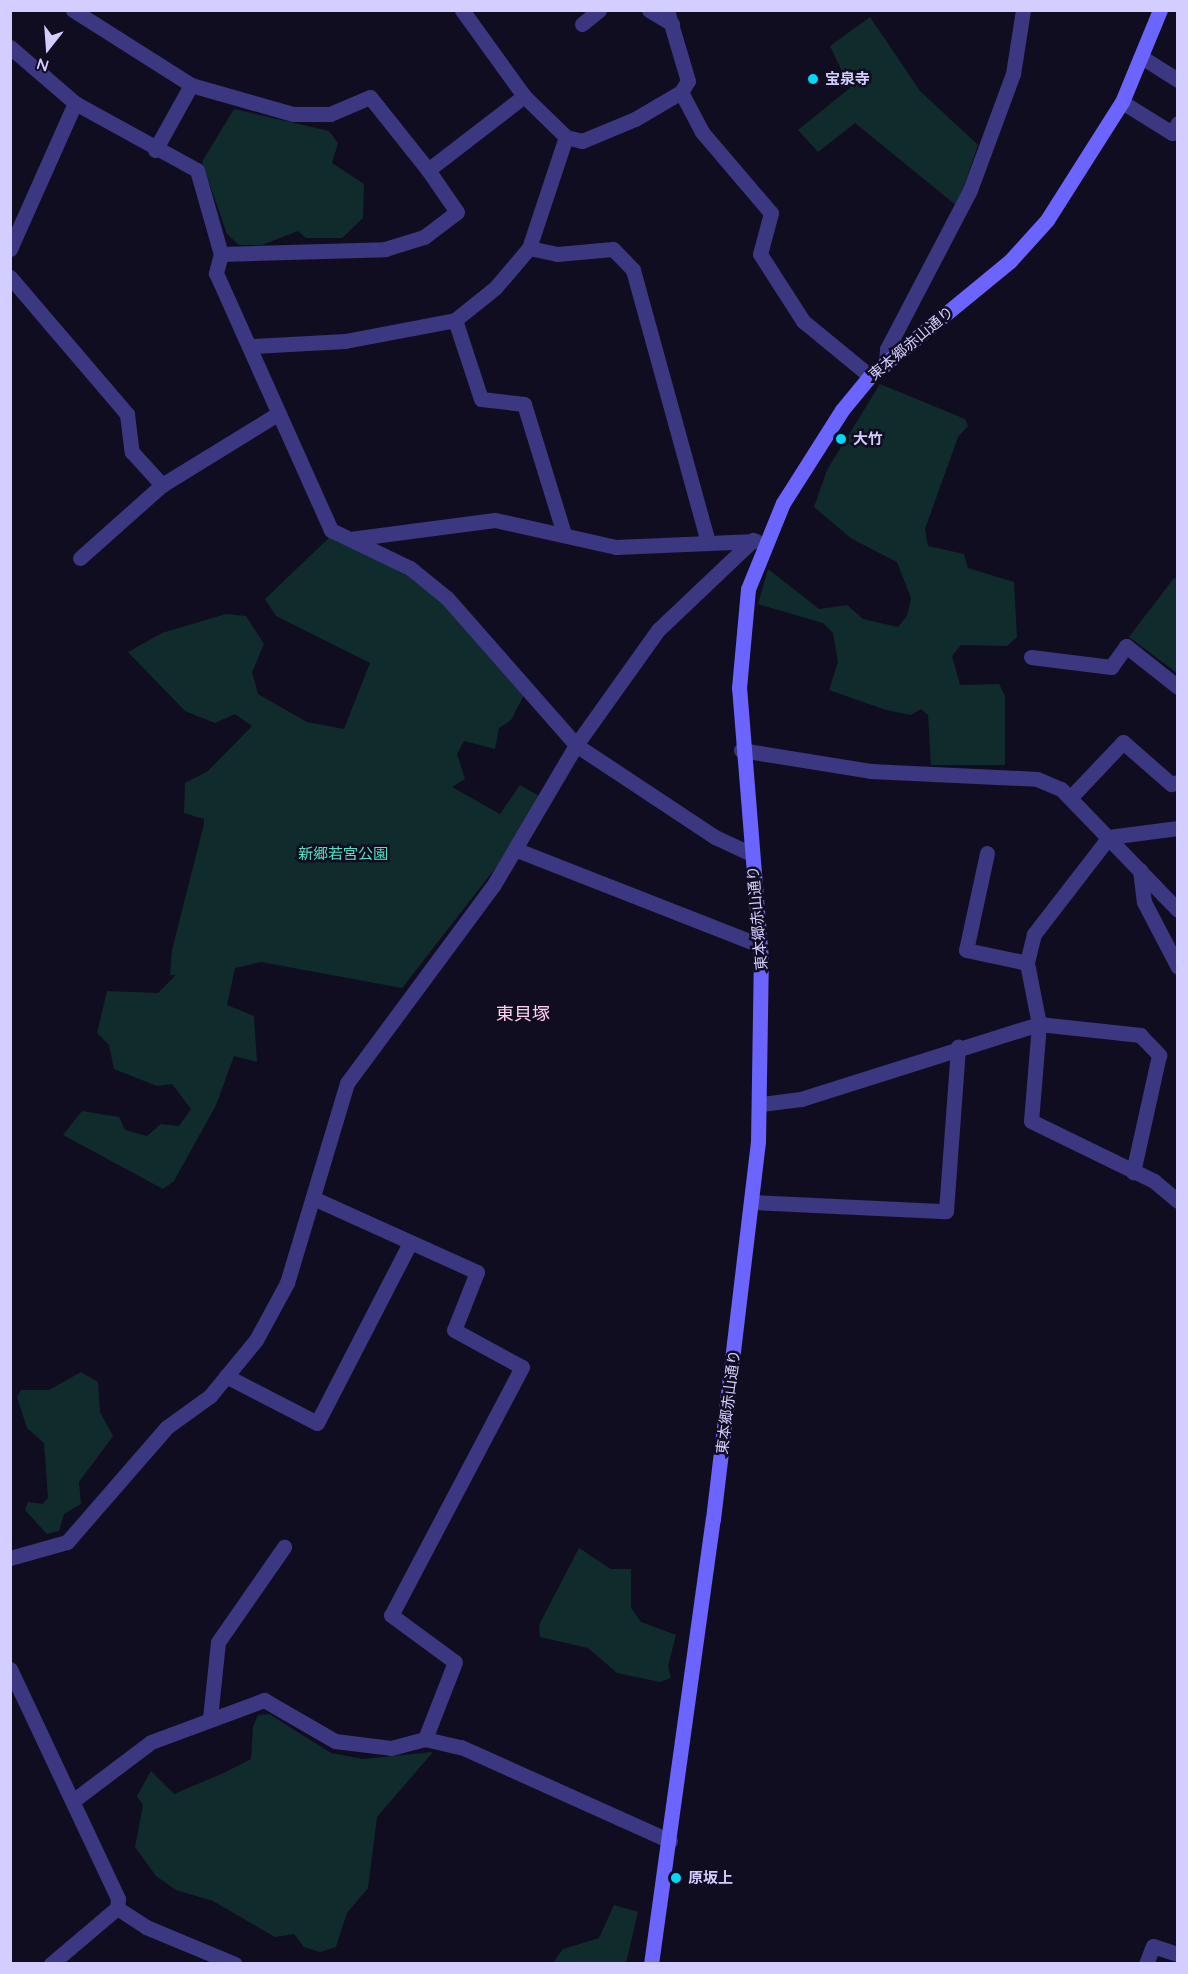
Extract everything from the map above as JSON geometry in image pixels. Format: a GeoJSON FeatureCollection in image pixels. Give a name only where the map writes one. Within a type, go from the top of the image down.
{"type":"FeatureCollection","features":[{"type":"Feature","properties":{"kind":"street"},"geometry":{"type":"LineString","coordinates":[[73,10],[191,85],[293,114],[330,114],[370,98],[428,170],[457,212],[423,237],[385,249],[221,254]]}},
{"type":"Feature","properties":{"kind":"street"},"geometry":{"type":"LineString","coordinates":[[462,10],[524,96],[566,137],[600,137],[681,92],[688,81],[669,17],[649,10]]}},
{"type":"Feature","properties":{"kind":"street"},"geometry":{"type":"LineString","coordinates":[[582,24],[599,10]]}},
{"type":"Feature","properties":{"kind":"street"},"geometry":{"type":"LineString","coordinates":[[886,364],[896,330],[970,190],[1013,74],[1023,10]]}},
{"type":"Feature","properties":{"kind":"street","name":"東本郷赤山通り"},"geometry":{"type":"LineString","coordinates":[[651,1964],[752,1202],[761,1104],[760,945],[741,750],[740,632],[758,541],[805,466],[870,376],[1026,246],[1076,179],[1122,102],[1143,58],[1160,10]]}},
{"type":"Feature","properties":{"kind":"street"},"geometry":{"type":"LineString","coordinates":[[10,47],[75,103],[155,150],[196,170],[221,254],[216,273],[252,346],[331,530],[410,568],[447,598],[576,745],[715,837],[751,854]]}},
{"type":"Feature","properties":{"kind":"street"},"geometry":{"type":"LineString","coordinates":[[1143,58],[1178,80]]}},
{"type":"Feature","properties":{"kind":"street"},"geometry":{"type":"LineString","coordinates":[[155,150],[191,85]]}},
{"type":"Feature","properties":{"kind":"street"},"geometry":{"type":"LineString","coordinates":[[681,92],[702,132],[771,213],[759,254],[803,321],[870,376]]}},
{"type":"Feature","properties":{"kind":"street"},"geometry":{"type":"LineString","coordinates":[[428,170],[524,96]]}},
{"type":"Feature","properties":{"kind":"street"},"geometry":{"type":"LineString","coordinates":[[1122,102],[1172,133],[1178,123]]}},
{"type":"Feature","properties":{"kind":"street"},"geometry":{"type":"LineString","coordinates":[[10,249],[75,103]]}},
{"type":"Feature","properties":{"kind":"street"},"geometry":{"type":"LineString","coordinates":[[252,346],[345,341],[455,320],[495,288],[529,248],[566,137]]}},
{"type":"Feature","properties":{"kind":"street"},"geometry":{"type":"LineString","coordinates":[[529,248],[557,254],[613,249],[633,270],[708,543]]}},
{"type":"Feature","properties":{"kind":"street"},"geometry":{"type":"LineString","coordinates":[[10,277],[127,414],[132,452],[162,485]]}},
{"type":"Feature","properties":{"kind":"street"},"geometry":{"type":"LineString","coordinates":[[455,320],[481,399],[524,404],[564,534]]}},
{"type":"Feature","properties":{"kind":"street"},"geometry":{"type":"LineString","coordinates":[[80,558],[162,485],[279,412]]}},
{"type":"Feature","properties":{"kind":"street"},"geometry":{"type":"LineString","coordinates":[[349,539],[495,520],[616,547],[658,549],[708,543],[758,541]]}},
{"type":"Feature","properties":{"kind":"street"},"geometry":{"type":"LineString","coordinates":[[10,1558],[67,1542],[167,1427],[210,1396],[256,1340],[281,1296],[347,1083],[517,850],[576,745],[658,630],[758,541]]}},
{"type":"Feature","properties":{"kind":"street"},"geometry":{"type":"LineString","coordinates":[[1031,657],[1111,667],[1126,646],[1178,687]]}},
{"type":"Feature","properties":{"kind":"street"},"geometry":{"type":"LineString","coordinates":[[1070,798],[1123,742],[1171,784],[1178,782]]}},
{"type":"Feature","properties":{"kind":"street"},"geometry":{"type":"LineString","coordinates":[[741,750],[870,771],[1037,778],[1070,798],[1178,910]]}},
{"type":"Feature","properties":{"kind":"street"},"geometry":{"type":"LineString","coordinates":[[1178,828],[1109,837],[1034,934],[1027,963],[1039,1024],[1031,1120],[1133,1172],[1178,1201]]}},
{"type":"Feature","properties":{"kind":"street"},"geometry":{"type":"LineString","coordinates":[[517,850],[760,945]]}},
{"type":"Feature","properties":{"kind":"street"},"geometry":{"type":"LineString","coordinates":[[987,853],[966,950],[1027,963]]}},
{"type":"Feature","properties":{"kind":"street"},"geometry":{"type":"LineString","coordinates":[[1140,870],[1144,902],[1178,967]]}},
{"type":"Feature","properties":{"kind":"street"},"geometry":{"type":"LineString","coordinates":[[761,1104],[801,1100],[857,1083],[958,1046],[1039,1024],[1140,1035],[1154,1047],[1159,1055],[1133,1172]]}},
{"type":"Feature","properties":{"kind":"street"},"geometry":{"type":"LineString","coordinates":[[752,1202],[946,1211],[958,1046]]}},
{"type":"Feature","properties":{"kind":"street"},"geometry":{"type":"LineString","coordinates":[[313,1198],[477,1272],[454,1330],[522,1367],[391,1615],[454,1662],[425,1739]]}},
{"type":"Feature","properties":{"kind":"street"},"geometry":{"type":"LineString","coordinates":[[226,1376],[317,1423],[410,1243]]}},
{"type":"Feature","properties":{"kind":"street"},"geometry":{"type":"LineString","coordinates":[[210,1718],[218,1642],[284,1547]]}},
{"type":"Feature","properties":{"kind":"street"},"geometry":{"type":"LineString","coordinates":[[10,1670],[107,1871],[117,1908],[146,1927],[235,1964]]}},
{"type":"Feature","properties":{"kind":"street"},"geometry":{"type":"LineString","coordinates":[[74,1800],[151,1742],[210,1718],[264,1701],[335,1741],[391,1748],[425,1739],[529,1775],[669,1841]]}},
{"type":"Feature","properties":{"kind":"street"},"geometry":{"type":"LineString","coordinates":[[51,1964],[117,1908]]}},
{"type":"Feature","properties":{"kind":"street"},"geometry":{"type":"LineString","coordinates":[[1146,1964],[1153,1946],[1178,1954]]}},
{"type":"Feature","properties":{"kind":"green space"},"geometry":{"type":"Polygon","coordinates":[[[870,17],[920,91],[978,145],[957,206],[855,123],[818,152],[798,130],[850,88],[830,46],[870,17]]]}},
{"type":"Feature","properties":{"kind":"green space"},"geometry":{"type":"Polygon","coordinates":[[[234,109],[329,131],[338,143],[332,163],[364,184],[363,218],[342,238],[306,238],[298,231],[262,245],[239,245],[227,234],[202,162],[234,109]]]}},
{"type":"Feature","properties":{"kind":"green space"},"geometry":{"type":"Polygon","coordinates":[[[880,384],[965,419],[968,426],[958,437],[925,529],[928,546],[964,554],[968,568],[1014,582],[1017,637],[1007,646],[961,645],[952,656],[960,685],[999,684],[1005,696],[1005,765],[931,765],[928,715],[921,709],[911,715],[886,710],[829,690],[838,662],[833,633],[823,623],[758,604],[768,569],[819,609],[847,605],[863,619],[898,627],[907,616],[911,598],[897,562],[852,539],[814,507],[827,470],[880,384]]]}},
{"type":"Feature","properties":{"kind":"green space","name":"新郷若宮公園"},"geometry":{"type":"Polygon","coordinates":[[[333,534],[436,592],[525,693],[511,720],[499,728],[495,749],[464,741],[457,754],[465,779],[452,787],[500,814],[520,785],[539,796],[497,866],[402,988],[261,962],[235,968],[227,1005],[254,1016],[257,1062],[234,1056],[216,1105],[174,1181],[163,1189],[63,1135],[82,1111],[119,1117],[125,1130],[147,1136],[161,1124],[179,1126],[191,1109],[172,1084],[157,1086],[114,1069],[109,1045],[97,1033],[107,991],[158,993],[176,975],[170,975],[172,950],[204,824],[204,819],[184,813],[185,783],[208,771],[252,726],[235,714],[215,723],[185,711],[128,652],[162,633],[226,614],[246,616],[264,644],[252,672],[258,694],[307,722],[344,729],[370,663],[276,616],[265,599],[333,534]]]}},
{"type":"Feature","properties":{"kind":"green space"},"geometry":{"type":"Polygon","coordinates":[[[1174,578],[1178,579],[1177,673],[1129,637],[1174,578]]]}},
{"type":"Feature","properties":{"kind":"green space"},"geometry":{"type":"Polygon","coordinates":[[[81,1372],[98,1382],[100,1412],[113,1436],[79,1482],[81,1504],[64,1514],[59,1531],[47,1534],[25,1510],[28,1502],[43,1504],[48,1498],[44,1443],[27,1428],[17,1397],[21,1390],[49,1390],[81,1372]]]}},
{"type":"Feature","properties":{"kind":"green space"},"geometry":{"type":"Polygon","coordinates":[[[579,1548],[611,1569],[631,1569],[631,1608],[641,1622],[676,1635],[668,1666],[671,1678],[660,1682],[617,1673],[588,1648],[540,1637],[539,1625],[579,1548]]]}},
{"type":"Feature","properties":{"kind":"green space"},"geometry":{"type":"Polygon","coordinates":[[[269,1714],[331,1753],[363,1759],[433,1752],[377,1817],[368,1888],[347,1913],[336,1947],[320,1952],[304,1947],[294,1934],[275,1937],[213,1901],[176,1890],[156,1876],[135,1847],[143,1805],[137,1796],[151,1771],[174,1794],[226,1772],[251,1759],[253,1727],[258,1715],[269,1714]]]}},
{"type":"Feature","properties":{"kind":"green space"},"geometry":{"type":"Polygon","coordinates":[[[614,1905],[638,1912],[626,1963],[553,1963],[563,1949],[599,1938],[614,1905]]]}},
{"type":"Feature","properties":{"kind":"place","name":"宝泉寺"},"geometry":{"type":"Point","coordinates":[813,79]}},
{"type":"Feature","properties":{"kind":"place","name":"大竹"},"geometry":{"type":"Point","coordinates":[841,439]}},
{"type":"Feature","properties":{"kind":"place","name":"原坂上"},"geometry":{"type":"Point","coordinates":[676,1878]}},
{"type":"Feature","properties":{"kind":"district","name":"東貝塚"},"geometry":{"type":"Point","coordinates":[523,1014]}}]}
